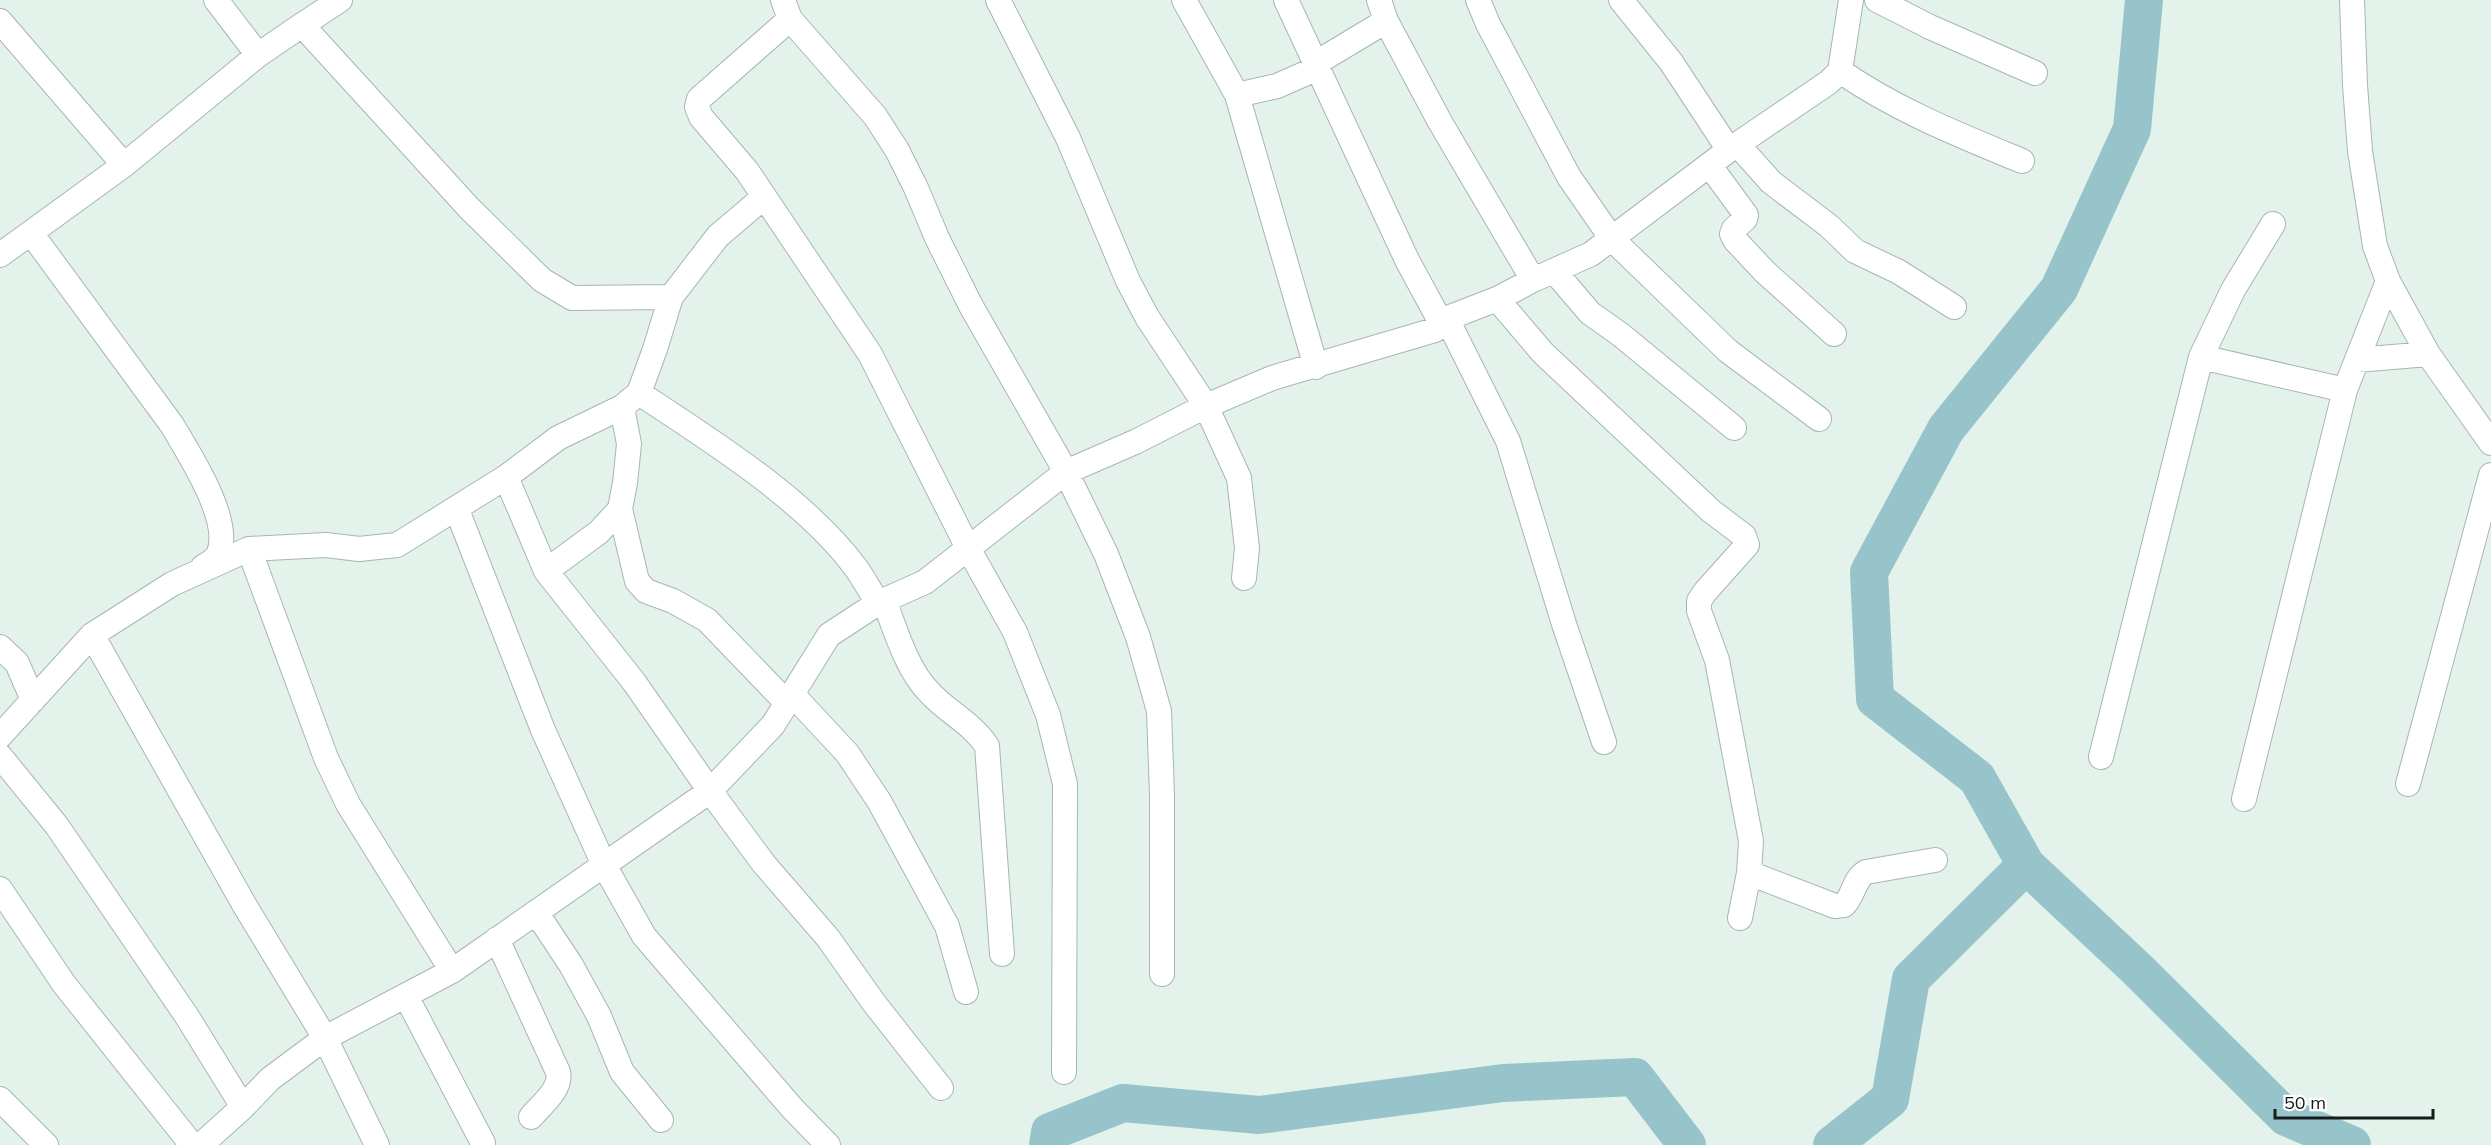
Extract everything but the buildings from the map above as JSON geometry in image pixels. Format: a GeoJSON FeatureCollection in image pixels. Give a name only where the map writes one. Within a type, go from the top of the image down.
{"type":"FeatureCollection","features":[{"type":"Feature","properties":{"kind":"street"},"geometry":{"type":"LineString","coordinates":[[216,0],[258,55]]}},
{"type":"Feature","properties":{"kind":"street"},"geometry":{"type":"LineString","coordinates":[[0,255],[123,165],[258,55],[340,0]]}},
{"type":"Feature","properties":{"kind":"street"},"geometry":{"type":"LineString","coordinates":[[998,0],[1068,138],[1128,281],[1147,316],[1206,406],[1239,478],[1247,548],[1244,578]]}},
{"type":"Feature","properties":{"kind":"street"},"geometry":{"type":"LineString","coordinates":[[1184,0],[1237,95],[1316,366]]}},
{"type":"Feature","properties":{"kind":"street"},"geometry":{"type":"LineString","coordinates":[[1286,0],[1407,260],[1443,320],[1508,441],[1564,624],[1604,742]]}},
{"type":"Feature","properties":{"kind":"street"},"geometry":{"type":"LineString","coordinates":[[1478,0],[1488,24],[1569,177],[1612,239],[1728,351],[1819,419]]}},
{"type":"Feature","properties":{"kind":"street"},"geometry":{"type":"LineString","coordinates":[[1620,0],[1671,62],[1734,148],[1771,182],[1829,226],[1855,251],[1899,272],[1954,307]]}},
{"type":"Feature","properties":{"kind":"street"},"geometry":{"type":"LineString","coordinates":[[0,889],[64,984],[200,1144],[243,1107],[270,1079],[325,1038],[452,970],[710,791],[773,725],[829,635],[881,602],[925,582],[1066,472],[1135,442],[1206,406],[1272,378],[1435,330],[1443,320],[1497,299],[1591,254],[1734,148],[1829,82],[1840,71],[1848,32],[1851,0]]}},
{"type":"Feature","properties":{"kind":"street"},"geometry":{"type":"LineString","coordinates":[[1877,0],[1930,27],[2035,73]]}},
{"type":"Feature","properties":{"kind":"street"},"geometry":{"type":"LineString","coordinates":[[2352,0],[2360,151],[2375,246],[2388,280],[2428,354],[2491,443]]}},
{"type":"Feature","properties":{"kind":"street"},"geometry":{"type":"LineString","coordinates":[[1064,1072],[1065,784],[1048,715],[1015,632],[968,548],[870,354],[747,171],[701,117],[697,107],[699,99],[787,9],[875,116],[897,150],[971,306],[1066,472],[1106,554],[1130,616],[1159,711],[1162,795],[1162,974]]}},
{"type":"Feature","properties":{"kind":"street"},"geometry":{"type":"LineString","coordinates":[[1237,95],[1277,86],[1317,65],[1382,10],[1440,122],[1544,275],[1734,428]]}},
{"type":"Feature","properties":{"kind":"street"},"geometry":{"type":"LineString","coordinates":[[0,21],[123,165]]}},
{"type":"Feature","properties":{"kind":"street"},"geometry":{"type":"LineString","coordinates":[[302,25],[469,208],[542,280],[572,298],[671,297]]}},
{"type":"Feature","properties":{"kind":"street"},"geometry":{"type":"LineString","coordinates":[[1840,71],[1860,85],[1920,118],[2022,161]]}},
{"type":"Feature","properties":{"kind":"street"},"geometry":{"type":"LineString","coordinates":[[1710,166],[1746,215],[1746,219],[1734,229],[1732,234],[1735,240],[1765,272],[1834,334]]}},
{"type":"Feature","properties":{"kind":"street"},"geometry":{"type":"LineString","coordinates":[[764,197],[718,236],[671,297],[656,349],[631,400],[629,444],[620,509],[637,581],[646,591],[707,620],[847,753],[879,801],[948,926],[966,992]]}},
{"type":"Feature","properties":{"kind":"street"},"geometry":{"type":"LineString","coordinates":[[2101,757],[2201,357],[2233,290],[2273,224]]}},
{"type":"Feature","properties":{"kind":"street"},"geometry":{"type":"LineString","coordinates":[[31,233],[172,425],[196,469],[220,520],[222,539],[217,557],[195,574]]}},
{"type":"Feature","properties":{"kind":"street"},"geometry":{"type":"LineString","coordinates":[[2244,800],[2345,390],[2388,280]]}},
{"type":"Feature","properties":{"kind":"street"},"geometry":{"type":"LineString","coordinates":[[1497,299],[1543,353],[1584,393],[1711,511],[1744,536],[1746,545],[1699,601],[1699,610],[1717,660],[1751,841],[1749,873],[1740,918]]}},
{"type":"Feature","properties":{"kind":"street"},"geometry":{"type":"LineString","coordinates":[[2357,360],[2428,354]]}},
{"type":"Feature","properties":{"kind":"street"},"geometry":{"type":"LineString","coordinates":[[2201,357],[2345,390]]}},
{"type":"Feature","properties":{"kind":"street"},"geometry":{"type":"LineString","coordinates":[[0,736],[92,635],[172,584],[249,549],[326,545],[359,549],[398,545],[457,510],[558,438],[631,400]]}},
{"type":"Feature","properties":{"kind":"street"},"geometry":{"type":"LineString","coordinates":[[631,400],[724,449],[823,531],[855,567],[881,602],[919,680],[929,693],[978,733],[987,746],[1002,954]]}},
{"type":"Feature","properties":{"kind":"street"},"geometry":{"type":"LineString","coordinates":[[2409,784],[2491,475]]}},
{"type":"Feature","properties":{"kind":"street"},"geometry":{"type":"LineString","coordinates":[[506,477],[546,571],[634,682],[764,864],[828,938],[874,1003],[941,1088]]}},
{"type":"Feature","properties":{"kind":"street"},"geometry":{"type":"LineString","coordinates":[[546,571],[599,532],[620,509]]}},
{"type":"Feature","properties":{"kind":"street"},"geometry":{"type":"LineString","coordinates":[[457,510],[543,730],[604,866],[644,936],[792,1108],[828,1145]]}},
{"type":"Feature","properties":{"kind":"street"},"geometry":{"type":"LineString","coordinates":[[249,549],[326,758],[348,804],[452,970]]}},
{"type":"Feature","properties":{"kind":"street"},"geometry":{"type":"LineString","coordinates":[[92,635],[244,906],[325,1038],[377,1145]]}},
{"type":"Feature","properties":{"kind":"street"},"geometry":{"type":"LineString","coordinates":[[0,647],[17,663],[33,700]]}},
{"type":"Feature","properties":{"kind":"street"},"geometry":{"type":"LineString","coordinates":[[0,756],[57,826],[186,1015],[243,1107]]}},
{"type":"Feature","properties":{"kind":"street"},"geometry":{"type":"LineString","coordinates":[[1749,873],[1835,906],[1844,905],[1850,899],[1860,876],[1866,872],[1935,860]]}},
{"type":"Feature","properties":{"kind":"street"},"geometry":{"type":"LineString","coordinates":[[536,912],[571,965],[599,1017],[622,1072],[661,1120]]}},
{"type":"Feature","properties":{"kind":"street"},"geometry":{"type":"LineString","coordinates":[[497,939],[560,1079],[557,1087],[531,1117]]}},
{"type":"Feature","properties":{"kind":"street"},"geometry":{"type":"LineString","coordinates":[[406,996],[483,1143]]}},
{"type":"Feature","properties":{"kind":"street"},"geometry":{"type":"LineString","coordinates":[[0,1099],[46,1145]]}},
{"type":"Feature","properties":{"kind":"waterway"},"geometry":{"type":"LineString","coordinates":[[2144,0],[2132,129],[2059,289],[1946,429],[1869,572],[1875,699],[1977,778],[2026,865],[2137,969],[2286,1117],[2352,1145]]}},
{"type":"Feature","properties":{"kind":"waterway"},"geometry":{"type":"LineString","coordinates":[[1832,1145],[1890,1099],[1911,979],[2026,865]]}},
{"type":"Feature","properties":{"kind":"waterway"},"geometry":{"type":"LineString","coordinates":[[1048,1145],[1050,1132],[1123,1103],[1259,1115],[1503,1083],[1635,1077],[1687,1145]]}}]}
